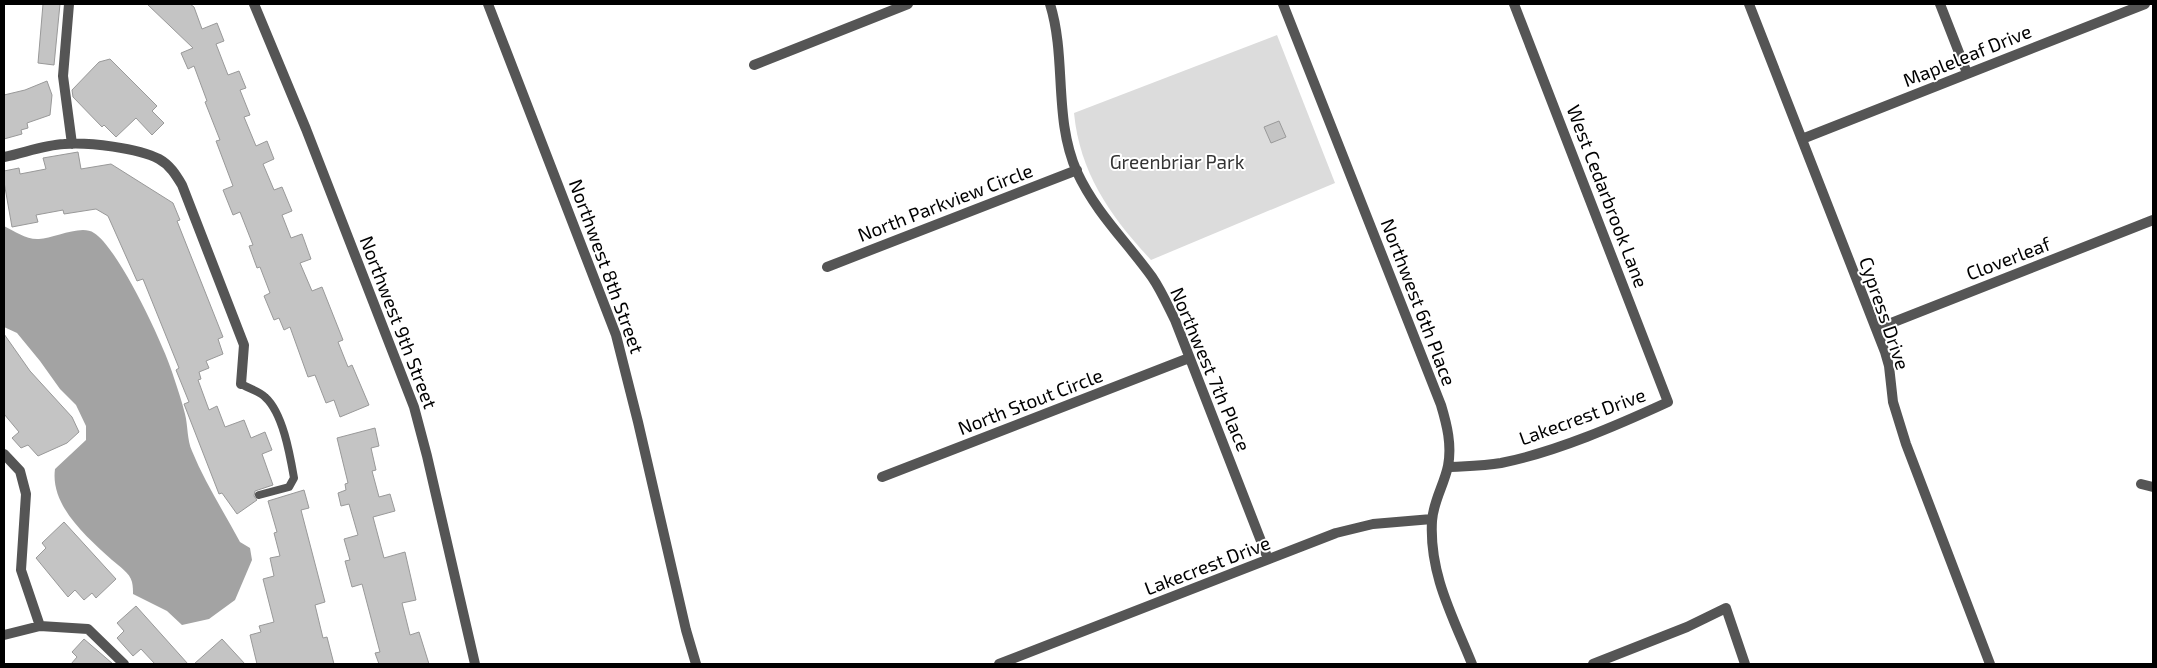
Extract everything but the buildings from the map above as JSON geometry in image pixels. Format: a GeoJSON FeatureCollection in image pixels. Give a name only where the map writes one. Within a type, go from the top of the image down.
{"type":"FeatureCollection","features":[{"type":"Feature","properties":{"kind":"street"},"geometry":{"type":"LineString","coordinates":[[69,4],[63,76],[72,144]]}},
{"type":"Feature","properties":{"kind":"street","name":"Northwest 9th Street"},"geometry":{"type":"LineString","coordinates":[[254,4],[306,129],[414,407],[475,664]]}},
{"type":"Feature","properties":{"kind":"street","name":"Northwest 8th Street"},"geometry":{"type":"LineString","coordinates":[[488,4],[616,334],[686,630],[696,664]]}},
{"type":"Feature","properties":{"kind":"street"},"geometry":{"type":"LineString","coordinates":[[754,65],[908,4]]}},
{"type":"Feature","properties":{"kind":"street","name":"Northwest 7th Place"},"geometry":{"type":"LineString","coordinates":[[1050,4],[1058,42],[1061,105],[1065,129],[1077,170],[1098,210],[1163,295],[1190,358],[1268,560]]}},
{"type":"Feature","properties":{"kind":"street","name":"Northwest 6th Place"},"geometry":{"type":"LineString","coordinates":[[1283,4],[1441,405],[1450,446],[1448,467],[1432,519],[1434,564],[1440,586],[1472,664]]}},
{"type":"Feature","properties":{"kind":"street","name":"West Cedarbrook Lane"},"geometry":{"type":"LineString","coordinates":[[1514,4],[1668,402]]}},
{"type":"Feature","properties":{"kind":"street","name":"Cypress Drive"},"geometry":{"type":"LineString","coordinates":[[1749,4],[1876,329],[1889,366],[1893,402],[1906,444],[1990,664]]}},
{"type":"Feature","properties":{"kind":"street"},"geometry":{"type":"LineString","coordinates":[[1940,4],[1967,73]]}},
{"type":"Feature","properties":{"kind":"street","name":"Mapleleaf Drive"},"geometry":{"type":"LineString","coordinates":[[1802,140],[2145,4]]}},
{"type":"Feature","properties":{"kind":"street"},"geometry":{"type":"LineString","coordinates":[[4,157],[63,144],[96,144],[142,153],[160,160],[173,170],[182,185],[244,345],[240,384]]}},
{"type":"Feature","properties":{"kind":"street","name":"North Parkview Circle"},"geometry":{"type":"LineString","coordinates":[[827,267],[1077,170]]}},
{"type":"Feature","properties":{"kind":"street","name":"Cloverleaf"},"geometry":{"type":"LineString","coordinates":[[1876,329],[2153,220]]}},
{"type":"Feature","properties":{"kind":"street","name":"North Stout Circle"},"geometry":{"type":"LineString","coordinates":[[882,477],[1190,358]]}},
{"type":"Feature","properties":{"kind":"street","name":"Lakecrest Drive"},"geometry":{"type":"LineString","coordinates":[[1448,467],[1488,465],[1524,458],[1635,417],[1668,402]]}},
{"type":"Feature","properties":{"kind":"street"},"geometry":{"type":"LineString","coordinates":[[4,454],[20,471],[26,494],[22,570],[40,626]]}},
{"type":"Feature","properties":{"kind":"street"},"geometry":{"type":"LineString","coordinates":[[2141,484],[2153,486]]}},
{"type":"Feature","properties":{"kind":"street","name":"Lakecrest Drive"},"geometry":{"type":"LineString","coordinates":[[999,664],[1355,527],[1391,521],[1432,519]]}},
{"type":"Feature","properties":{"kind":"street"},"geometry":{"type":"LineString","coordinates":[[1593,664],[1687,627],[1726,608],[1745,664]]}},
{"type":"Feature","properties":{"kind":"street"},"geometry":{"type":"LineString","coordinates":[[4,635],[40,626],[88,629],[124,664]]}},
{"type":"Feature","properties":{"kind":"lane"},"geometry":{"type":"LineString","coordinates":[[240,384],[264,395],[272,404],[290,454],[294,478],[289,487],[259,495]]}},
{"type":"Feature","properties":{"kind":"green space","name":"Greenbriar Park"},"geometry":{"type":"Polygon","coordinates":[[[1277,35],[1335,183],[1151,260],[1136,244],[1111,211],[1090,175],[1077,135],[1074,113],[1277,35]]]}},
{"type":"Feature","properties":{"kind":"shaded area"},"geometry":{"type":"Polygon","coordinates":[[[4,226],[34,239],[82,230],[94,233],[116,257],[152,323],[180,396],[190,447],[240,542],[250,548],[252,560],[235,600],[209,619],[182,625],[167,611],[133,594],[132,582],[129,576],[82,531],[64,508],[58,496],[55,483],[55,469],[86,440],[86,426],[76,405],[60,389],[17,333],[4,327],[4,226]]]}}]}
